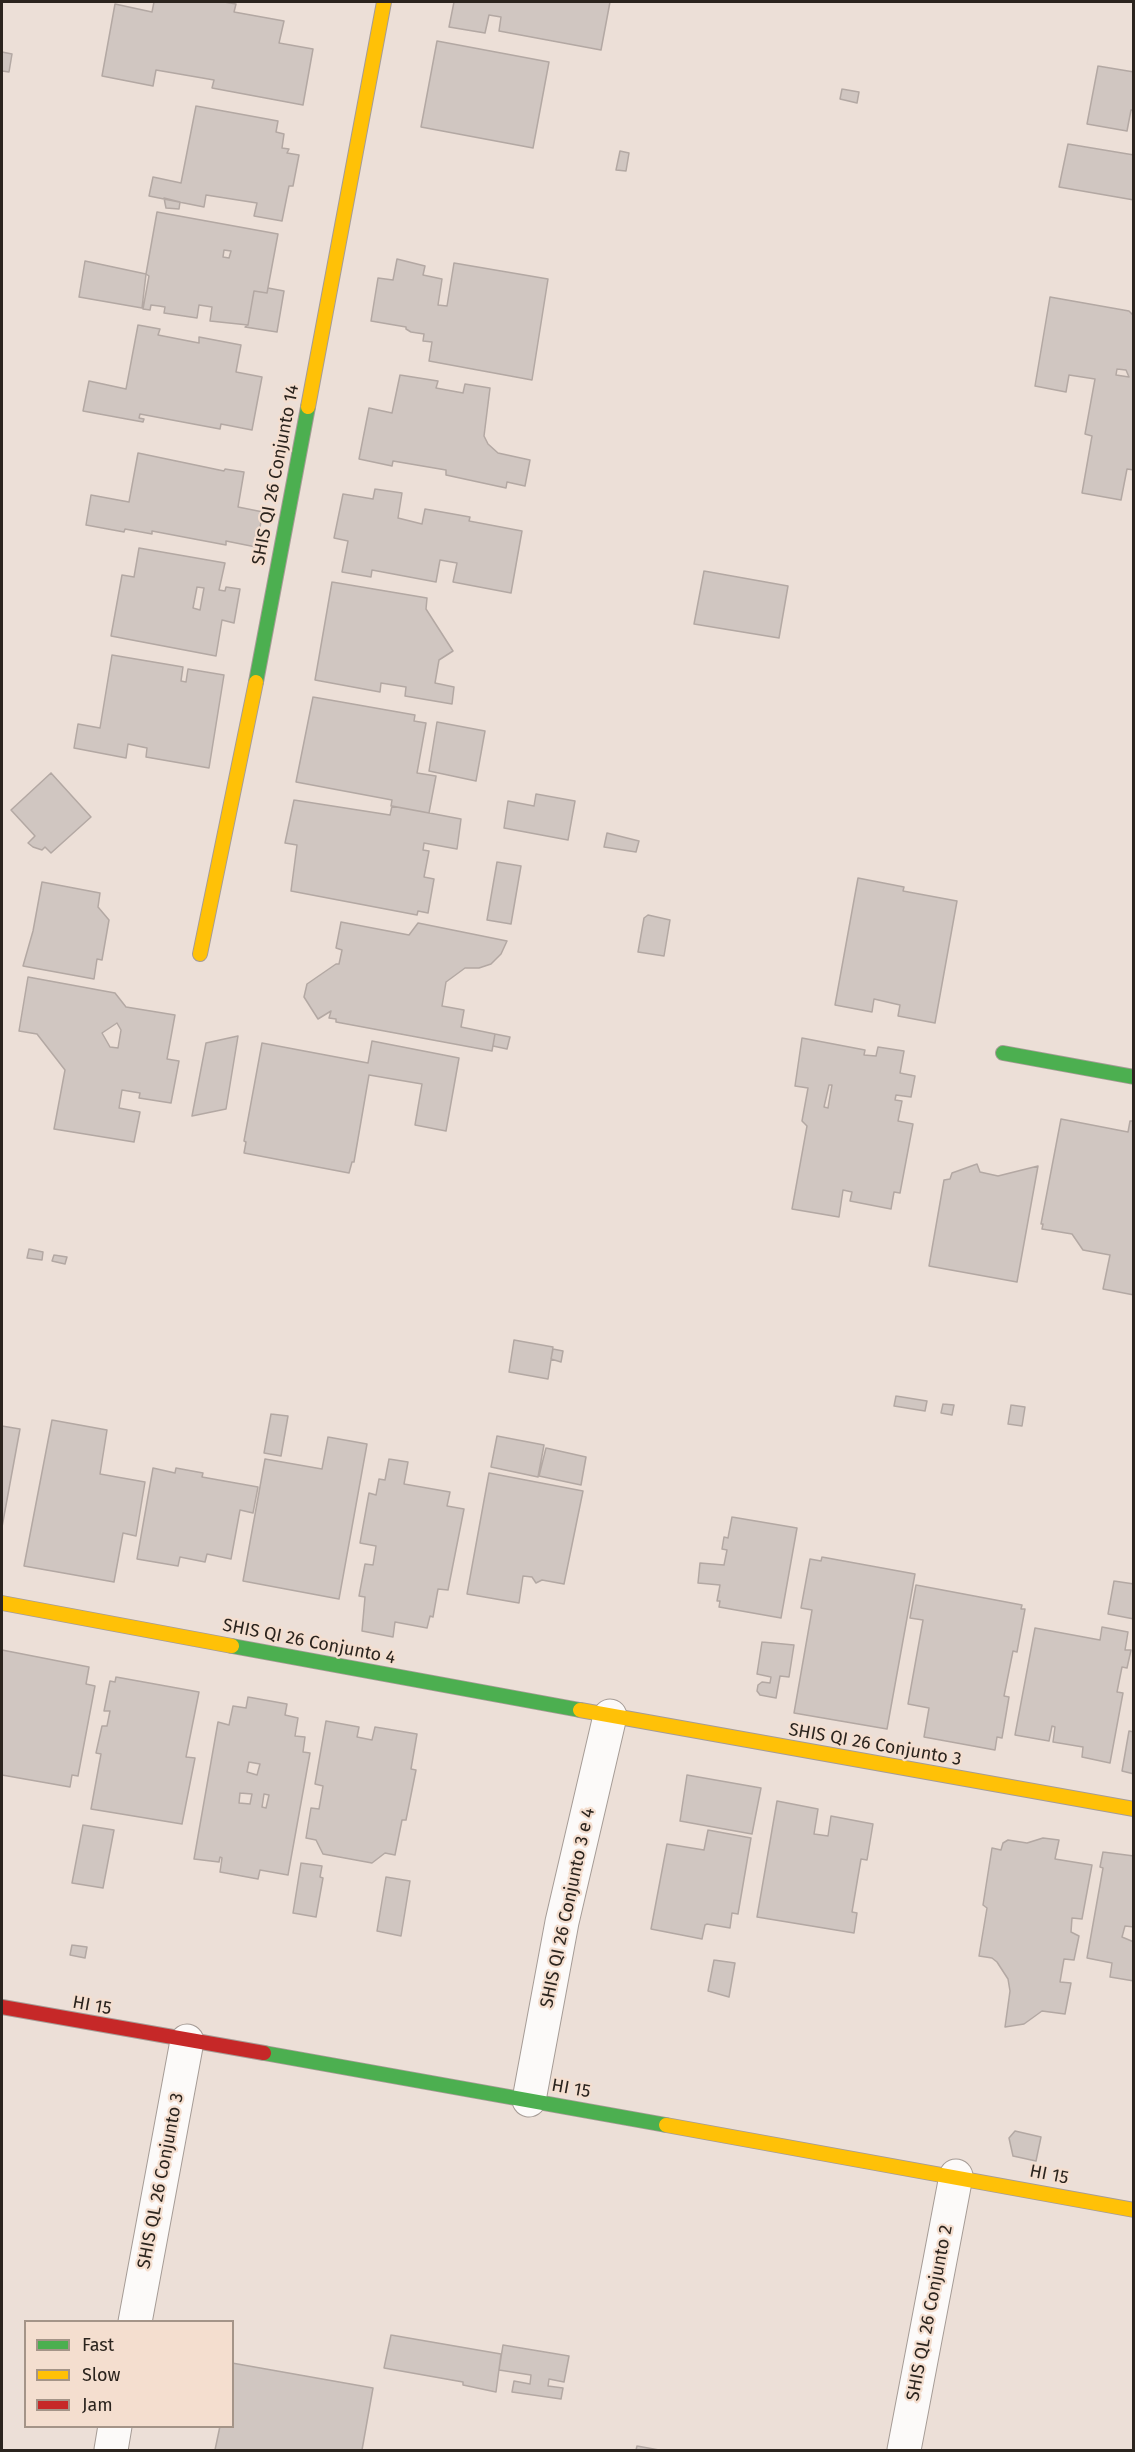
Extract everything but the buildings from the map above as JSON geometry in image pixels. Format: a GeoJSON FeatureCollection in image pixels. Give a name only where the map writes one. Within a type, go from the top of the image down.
{"type":"FeatureCollection","features":[{"type":"Feature","properties":{"kind":"street","name":"SHIS QI 26 Conjunto 14"},"geometry":{"type":"LineString","coordinates":[[200,954],[257,676],[384,2]]}},
{"type":"Feature","properties":{"kind":"street"},"geometry":{"type":"LineString","coordinates":[[1003,1053],[1134,1077]]}},
{"type":"Feature","properties":{"kind":"street","name":"SHIS QI 26 Conjunto 4"},"geometry":{"type":"LineString","coordinates":[[2,1603],[610,1716]]}},
{"type":"Feature","properties":{"kind":"street","name":"SHIS QI 26 Conjunto 3"},"geometry":{"type":"LineString","coordinates":[[610,1716],[1134,1809]]}},
{"type":"Feature","properties":{"kind":"street","name":"SHIS QI 26 Conjunto 3 e 4"},"geometry":{"type":"LineString","coordinates":[[529,2100],[562,1922],[610,1716]]}},
{"type":"Feature","properties":{"kind":"street","name":"HI 15"},"geometry":{"type":"LineString","coordinates":[[2,2007],[187,2042],[956,2176],[1134,2210]]}},
{"type":"Feature","properties":{"kind":"street","name":"SHIS QL 26 Conjunto 3"},"geometry":{"type":"LineString","coordinates":[[135,2320],[187,2042]]}},
{"type":"Feature","properties":{"kind":"street","name":"SHIS QL 26 Conjunto 2"},"geometry":{"type":"LineString","coordinates":[[904,2451],[956,2176]]}},
{"type":"Feature","properties":{"kind":"street"},"geometry":{"type":"LineString","coordinates":[[111,2451],[116,2428]]}},
{"type":"Feature","properties":{"kind":"traffic: fast"},"geometry":{"type":"LineString","coordinates":[[256,682],[308,407]]}},
{"type":"Feature","properties":{"kind":"traffic: fast"},"geometry":{"type":"LineString","coordinates":[[1003,1053],[1134,1077]]}},
{"type":"Feature","properties":{"kind":"traffic: fast"},"geometry":{"type":"LineString","coordinates":[[232,1646],[580,1710]]}},
{"type":"Feature","properties":{"kind":"traffic: fast"},"geometry":{"type":"LineString","coordinates":[[264,2053],[666,2125]]}},
{"type":"Feature","properties":{"kind":"traffic: slow"},"geometry":{"type":"LineString","coordinates":[[308,407],[384,2]]}},
{"type":"Feature","properties":{"kind":"traffic: slow"},"geometry":{"type":"LineString","coordinates":[[200,954],[256,682]]}},
{"type":"Feature","properties":{"kind":"traffic: slow"},"geometry":{"type":"LineString","coordinates":[[2,1603],[232,1646]]}},
{"type":"Feature","properties":{"kind":"traffic: slow"},"geometry":{"type":"LineString","coordinates":[[580,1710],[1134,1809]]}},
{"type":"Feature","properties":{"kind":"traffic: slow"},"geometry":{"type":"LineString","coordinates":[[666,2125],[1134,2210]]}},
{"type":"Feature","properties":{"kind":"traffic: jam"},"geometry":{"type":"LineString","coordinates":[[2,2007],[264,2053]]}}]}
